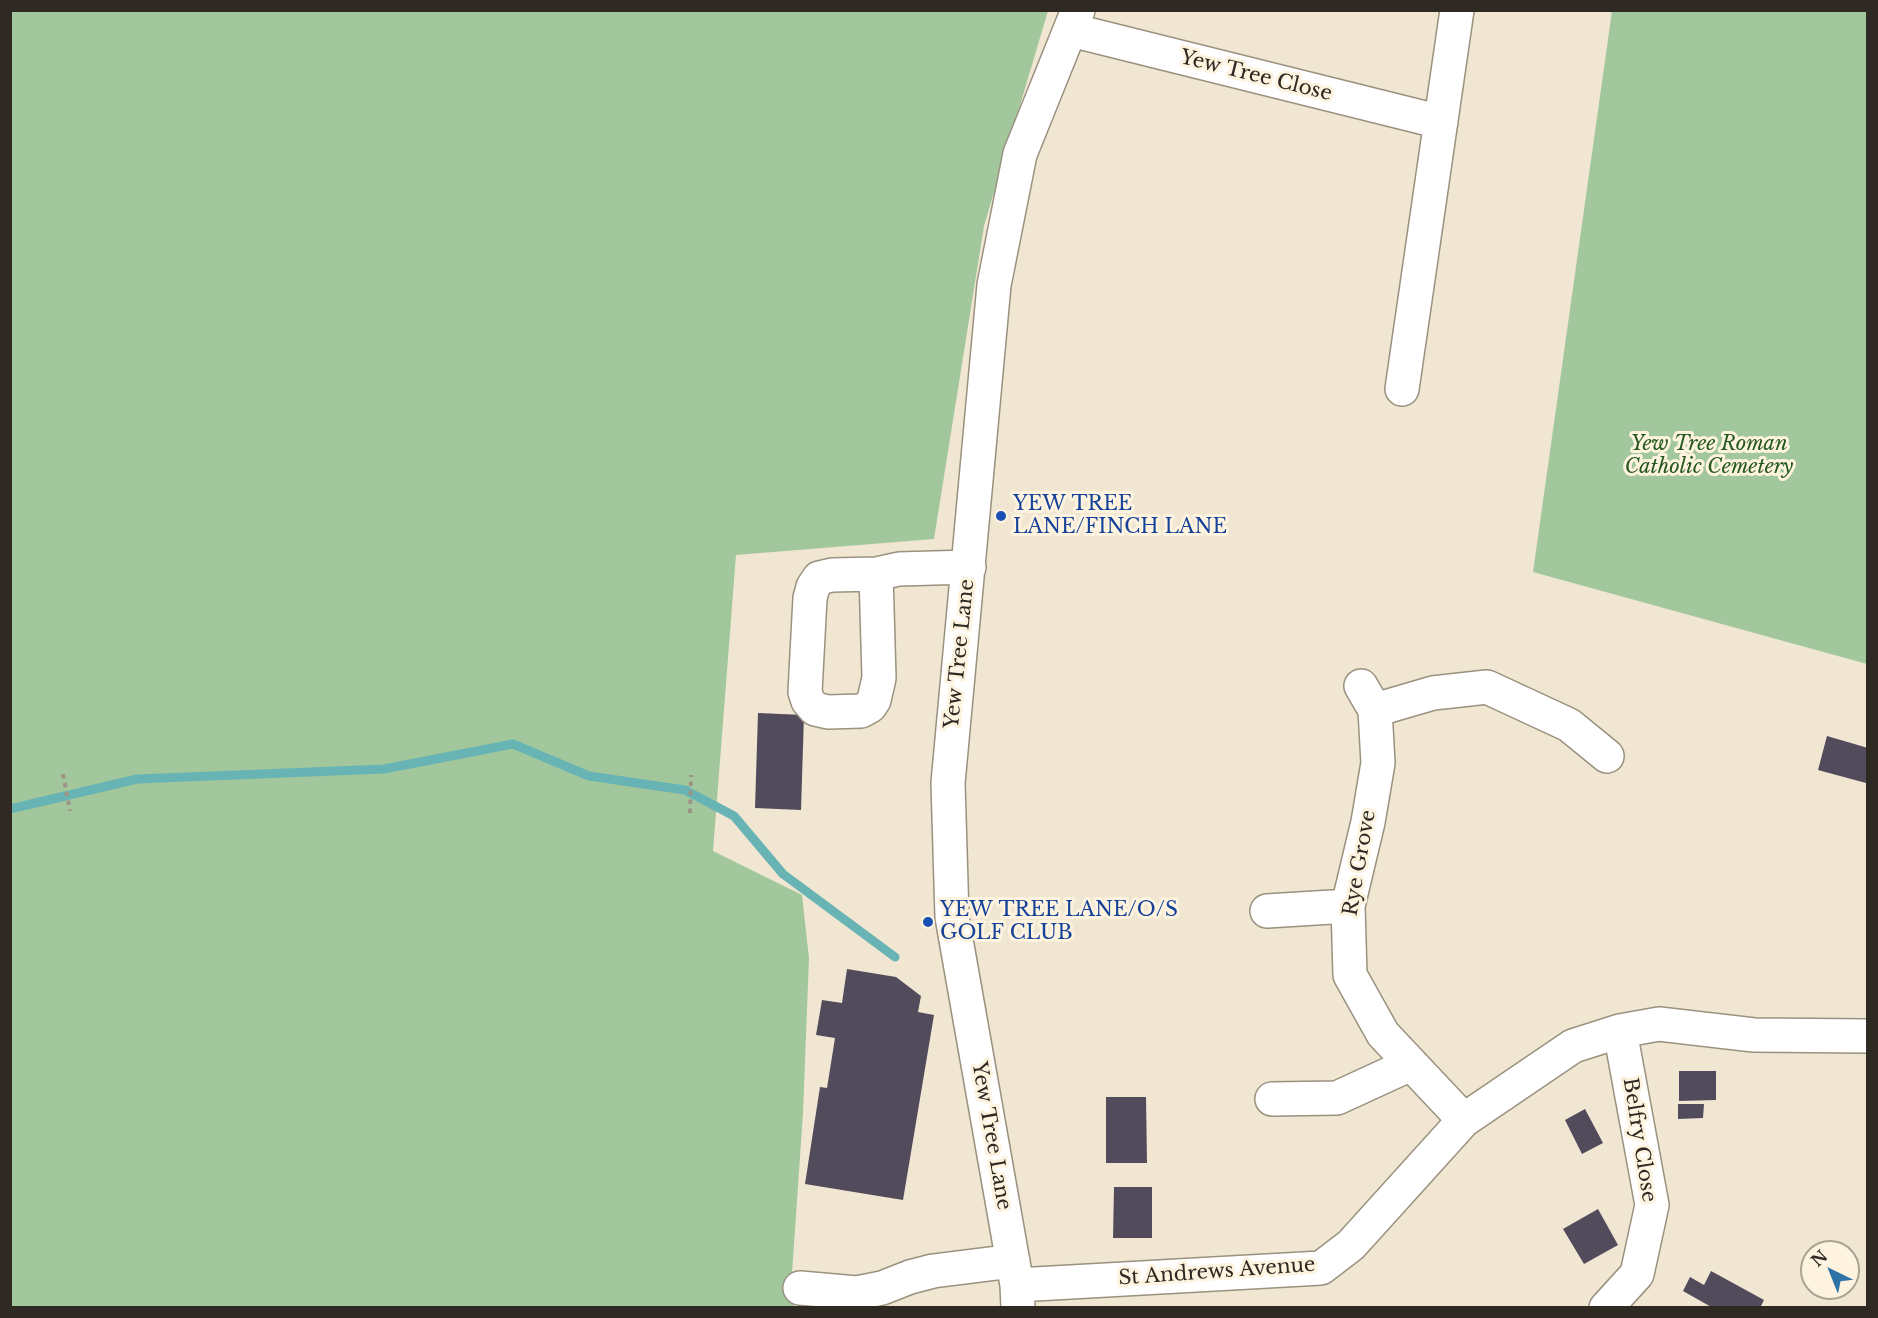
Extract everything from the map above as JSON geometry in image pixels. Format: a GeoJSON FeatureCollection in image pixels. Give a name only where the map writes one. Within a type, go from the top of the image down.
{"type":"FeatureCollection","features":[{"type":"Feature","properties":{"kind":"street"},"geometry":{"type":"LineString","coordinates":[[1402,389],[1457,10]]}},
{"type":"Feature","properties":{"kind":"street","name":"Yew Tree Close"},"geometry":{"type":"LineString","coordinates":[[1074,20],[1441,122]]}},
{"type":"Feature","properties":{"kind":"street","name":"Yew Tree Lane"},"geometry":{"type":"LineString","coordinates":[[1016,1284],[952,917],[948,783],[994,285],[1020,154],[1074,20]]}},
{"type":"Feature","properties":{"kind":"street"},"geometry":{"type":"LineString","coordinates":[[876,574],[899,569],[969,567]]}},
{"type":"Feature","properties":{"kind":"street","name":"Rye Grove"},"geometry":{"type":"LineString","coordinates":[[1464,1120],[1383,1034],[1350,975],[1348,906],[1368,822],[1378,764],[1368,698],[1487,687],[1569,725],[1607,756]]}},
{"type":"Feature","properties":{"kind":"street"},"geometry":{"type":"LineString","coordinates":[[1267,911],[1348,906]]}},
{"type":"Feature","properties":{"kind":"street","name":"St Andrews Avenue"},"geometry":{"type":"LineString","coordinates":[[800,1288],[857,1293],[882,1288],[933,1271],[1016,1284],[1321,1268],[1351,1245],[1464,1120],[1574,1046],[1620,1031],[1659,1024],[1754,1035],[1868,1036]]}},
{"type":"Feature","properties":{"kind":"street","name":"Belfry Close"},"geometry":{"type":"LineString","coordinates":[[1606,1308],[1637,1274],[1652,1205],[1620,1031]]}},
{"type":"Feature","properties":{"kind":"street"},"geometry":{"type":"LineString","coordinates":[[1272,1099],[1337,1098],[1412,1064]]}},
{"type":"Feature","properties":{"kind":"path"},"geometry":{"type":"LineString","coordinates":[[63,774],[70,812]]}},
{"type":"Feature","properties":{"kind":"path"},"geometry":{"type":"LineString","coordinates":[[690,813],[691,775]]}},
{"type":"Feature","properties":{"kind":"green space"},"geometry":{"type":"Polygon","coordinates":[[[10,11],[1048,11],[984,226],[934,539],[736,555],[713,851],[802,895],[809,958],[803,1113],[791,1288],[794,1307],[11,1307],[10,11]]]}},
{"type":"Feature","properties":{"kind":"green space","name":"Yew Tree Roman Catholic Cemetery"},"geometry":{"type":"Polygon","coordinates":[[[1612,11],[1867,11],[1867,664],[1533,572],[1612,11]]]}},
{"type":"Feature","properties":{"kind":"building"},"geometry":{"type":"Polygon","coordinates":[[[758,713],[804,715],[801,810],[755,808],[758,713]]]}},
{"type":"Feature","properties":{"kind":"building"},"geometry":{"type":"Polygon","coordinates":[[[1827,736],[1868,748],[1866,783],[1818,770],[1827,736]]]}},
{"type":"Feature","properties":{"kind":"building"},"geometry":{"type":"Polygon","coordinates":[[[847,969],[896,977],[921,996],[918,1012],[934,1015],[903,1200],[805,1184],[820,1087],[827,1088],[835,1038],[816,1035],[822,1000],[842,1003],[847,969]]]}},
{"type":"Feature","properties":{"kind":"building"},"geometry":{"type":"Polygon","coordinates":[[[1679,1071],[1716,1071],[1716,1100],[1679,1101],[1679,1071]]]}},
{"type":"Feature","properties":{"kind":"building"},"geometry":{"type":"Polygon","coordinates":[[[1106,1097],[1146,1097],[1147,1163],[1106,1163],[1106,1097]]]}},
{"type":"Feature","properties":{"kind":"building"},"geometry":{"type":"Polygon","coordinates":[[[1678,1104],[1704,1104],[1703,1118],[1678,1119],[1678,1104]]]}},
{"type":"Feature","properties":{"kind":"building"},"geometry":{"type":"Polygon","coordinates":[[[1585,1109],[1603,1143],[1582,1154],[1565,1120],[1585,1109]]]}},
{"type":"Feature","properties":{"kind":"building"},"geometry":{"type":"Polygon","coordinates":[[[1114,1187],[1152,1187],[1152,1238],[1113,1238],[1114,1187]]]}},
{"type":"Feature","properties":{"kind":"building"},"geometry":{"type":"Polygon","coordinates":[[[1598,1209],[1618,1245],[1584,1264],[1563,1229],[1598,1209]]]}},
{"type":"Feature","properties":{"kind":"building"},"geometry":{"type":"Polygon","coordinates":[[[1711,1271],[1764,1300],[1760,1308],[1713,1308],[1683,1291],[1690,1277],[1704,1285],[1711,1271]]]}},
{"type":"Feature","properties":{"kind":"waterway"},"geometry":{"type":"LineString","coordinates":[[10,809],[137,779],[384,769],[513,744],[589,776],[685,790],[734,816],[783,874],[895,957]]}},
{"type":"Feature","properties":{"kind":"place","name":"YEW TREE LANE/FINCH LANE"},"geometry":{"type":"Point","coordinates":[1001,516]}},
{"type":"Feature","properties":{"kind":"place","name":"YEW TREE LANE/O/S GOLF CLUB"},"geometry":{"type":"Point","coordinates":[928,922]}}]}
